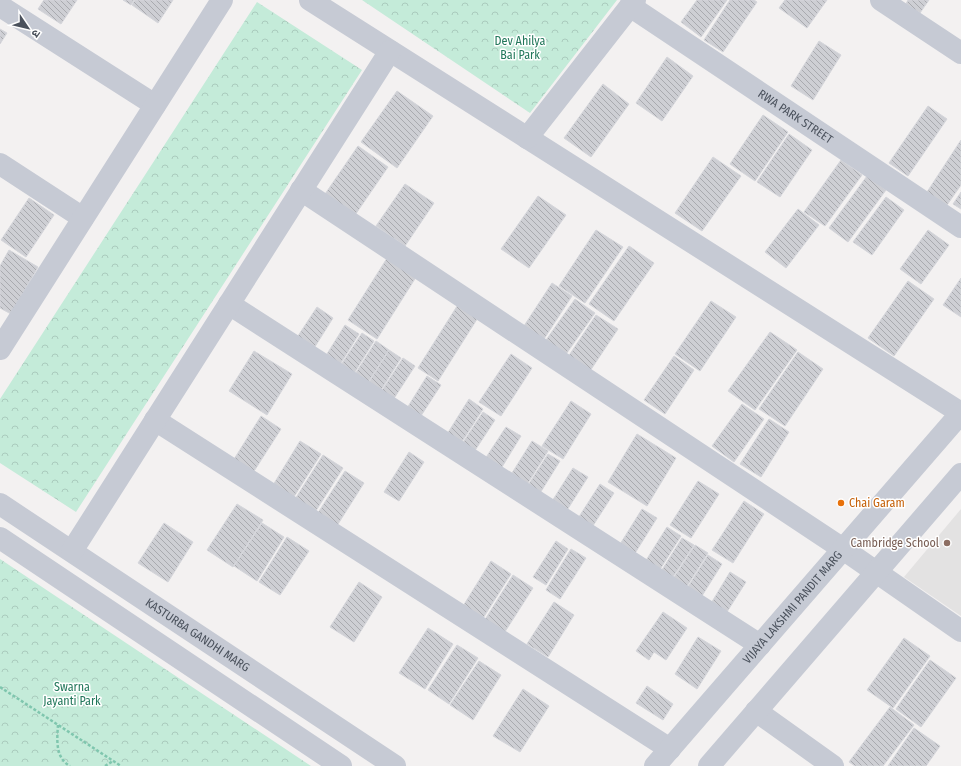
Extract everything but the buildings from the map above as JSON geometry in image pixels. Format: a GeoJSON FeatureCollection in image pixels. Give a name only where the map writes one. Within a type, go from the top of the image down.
{"type":"FeatureCollection","features":[{"type":"Feature","properties":{"kind":"street"},"geometry":{"type":"LineString","coordinates":[[0,349],[6,324],[83,218],[222,0]]}},
{"type":"Feature","properties":{"kind":"street"},"geometry":{"type":"LineString","coordinates":[[310,0],[961,413]]}},
{"type":"Feature","properties":{"kind":"street"},"geometry":{"type":"LineString","coordinates":[[881,0],[961,54]]}},
{"type":"Feature","properties":{"kind":"street"},"geometry":{"type":"LineString","coordinates":[[527,138],[632,3]]}},
{"type":"Feature","properties":{"kind":"street","name":"RWA PARK STREET"},"geometry":{"type":"LineString","coordinates":[[632,3],[961,227]]}},
{"type":"Feature","properties":{"kind":"street"},"geometry":{"type":"LineString","coordinates":[[0,6],[155,105]]}},
{"type":"Feature","properties":{"kind":"street"},"geometry":{"type":"LineString","coordinates":[[72,551],[390,51]]}},
{"type":"Feature","properties":{"kind":"street"},"geometry":{"type":"LineString","coordinates":[[0,164],[83,218]]}},
{"type":"Feature","properties":{"kind":"street"},"geometry":{"type":"LineString","coordinates":[[301,190],[843,549],[961,631]]}},
{"type":"Feature","properties":{"kind":"street"},"geometry":{"type":"LineString","coordinates":[[229,304],[760,645]]}},
{"type":"Feature","properties":{"kind":"street","name":"VIJAYA LAKSHMI PANDIT MARG"},"geometry":{"type":"LineString","coordinates":[[655,766],[961,413]]}},
{"type":"Feature","properties":{"kind":"street"},"geometry":{"type":"LineString","coordinates":[[155,420],[670,749]]}},
{"type":"Feature","properties":{"kind":"street"},"geometry":{"type":"LineString","coordinates":[[708,766],[961,474]]}},
{"type":"Feature","properties":{"kind":"street","name":"KASTURBA GANDHI MARG"},"geometry":{"type":"LineString","coordinates":[[0,504],[396,766]]}},
{"type":"Feature","properties":{"kind":"street"},"geometry":{"type":"LineString","coordinates":[[25,520],[5,542],[341,766]]}},
{"type":"Feature","properties":{"kind":"street"},"geometry":{"type":"LineString","coordinates":[[756,711],[833,766]]}},
{"type":"Feature","properties":{"kind":"path"},"geometry":{"type":"LineString","coordinates":[[0,687],[121,766]]}},
{"type":"Feature","properties":{"kind":"path"},"geometry":{"type":"LineString","coordinates":[[58,725],[57,746],[60,755],[70,766]]}},
{"type":"Feature","properties":{"kind":"path"},"geometry":{"type":"LineString","coordinates":[[105,766],[113,761]]}},
{"type":"Feature","properties":{"kind":"shaded area","name":"Cambridge School"},"geometry":{"type":"Polygon","coordinates":[[[961,509],[961,616],[904,577],[961,509]]]}},
{"type":"Feature","properties":{"kind":"green space","name":"Dev Ahilya Bai Park"},"geometry":{"type":"Polygon","coordinates":[[[362,0],[617,0],[530,113],[362,0]]]}},
{"type":"Feature","properties":{"kind":"green space"},"geometry":{"type":"Polygon","coordinates":[[[257,2],[362,70],[76,512],[0,463],[0,399],[257,2]]]}},
{"type":"Feature","properties":{"kind":"green space","name":"Swarna Jayanti Park"},"geometry":{"type":"Polygon","coordinates":[[[0,559],[311,766],[0,766],[0,559]]]}},
{"type":"Feature","properties":{"kind":"place","name":"Chai Garam"},"geometry":{"type":"Point","coordinates":[841,503]}},
{"type":"Feature","properties":{"kind":"place","name":"Cambridge School"},"geometry":{"type":"Point","coordinates":[947,543]}}]}
